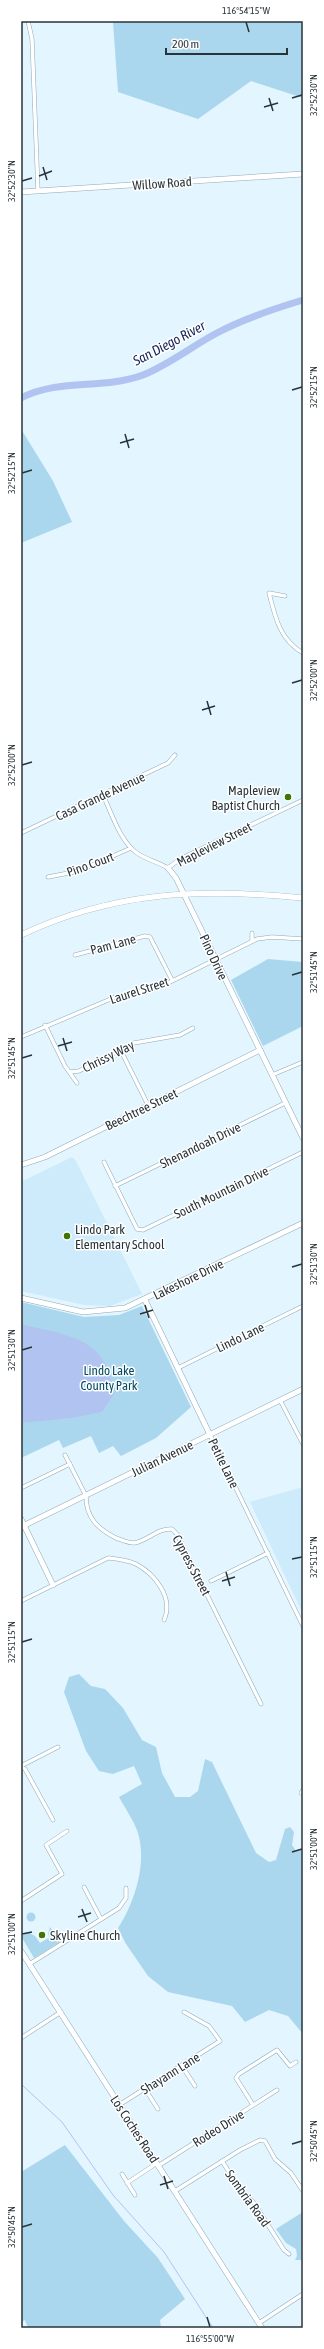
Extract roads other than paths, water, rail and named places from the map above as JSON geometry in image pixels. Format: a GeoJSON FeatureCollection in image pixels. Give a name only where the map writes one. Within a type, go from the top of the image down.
{"type":"FeatureCollection","features":[{"type":"Feature","properties":{"kind":"main road"},"geometry":{"type":"LineString","coordinates":[[21,935],[51,922],[91,909],[136,899],[184,893],[216,892],[303,898]]}},
{"type":"Feature","properties":{"kind":"street"},"geometry":{"type":"LineString","coordinates":[[28,21],[32,39],[38,191]]}},
{"type":"Feature","properties":{"kind":"street","name":"Willow Road"},"geometry":{"type":"LineString","coordinates":[[21,192],[303,174]]}},
{"type":"Feature","properties":{"kind":"street"},"geometry":{"type":"LineString","coordinates":[[285,596],[269,594],[279,627],[290,643],[303,654]]}},
{"type":"Feature","properties":{"kind":"street","name":"Casa Grande Avenue"},"geometry":{"type":"LineString","coordinates":[[21,833],[168,763],[175,755]]}},
{"type":"Feature","properties":{"kind":"street"},"geometry":{"type":"LineString","coordinates":[[103,795],[125,840],[131,848],[146,858],[168,868]]}},
{"type":"Feature","properties":{"kind":"street","name":"Mapleview Street"},"geometry":{"type":"LineString","coordinates":[[168,868],[187,856],[303,800]]}},
{"type":"Feature","properties":{"kind":"street","name":"Pino Court"},"geometry":{"type":"LineString","coordinates":[[48,877],[79,871],[131,848]]}},
{"type":"Feature","properties":{"kind":"street","name":"Pino Drive"},"geometry":{"type":"LineString","coordinates":[[168,868],[176,878],[184,893],[215,960],[303,1138]]}},
{"type":"Feature","properties":{"kind":"street"},"geometry":{"type":"LineString","coordinates":[[252,933],[252,940]]}},
{"type":"Feature","properties":{"kind":"street","name":"Pam Lane"},"geometry":{"type":"LineString","coordinates":[[75,954],[100,946],[145,936],[150,937],[172,980]]}},
{"type":"Feature","properties":{"kind":"street","name":"Laurel Street"},"geometry":{"type":"LineString","coordinates":[[21,1037],[113,998],[160,987],[252,940],[272,937],[303,939]]}},
{"type":"Feature","properties":{"kind":"street"},"geometry":{"type":"LineString","coordinates":[[46,1026],[65,1066],[76,1083]]}},
{"type":"Feature","properties":{"kind":"street","name":"Chrissy Way"},"geometry":{"type":"LineString","coordinates":[[70,1072],[79,1071],[134,1043],[180,1035],[192,1028]]}},
{"type":"Feature","properties":{"kind":"street"},"geometry":{"type":"LineString","coordinates":[[120,1049],[148,1105]]}},
{"type":"Feature","properties":{"kind":"street","name":"Beechtree Street"},"geometry":{"type":"LineString","coordinates":[[21,1165],[45,1157],[260,1050]]}},
{"type":"Feature","properties":{"kind":"street"},"geometry":{"type":"LineString","coordinates":[[272,1075],[303,1062]]}},
{"type":"Feature","properties":{"kind":"street","name":"Shenandoah Drive"},"geometry":{"type":"LineString","coordinates":[[116,1186],[285,1103]]}},
{"type":"Feature","properties":{"kind":"street","name":"South Mountain Drive"},"geometry":{"type":"LineString","coordinates":[[116,1186],[136,1229],[139,1230],[151,1227],[303,1152]]}},
{"type":"Feature","properties":{"kind":"street"},"geometry":{"type":"LineString","coordinates":[[104,1162],[116,1186]]}},
{"type":"Feature","properties":{"kind":"street","name":"Lakeshore Drive"},"geometry":{"type":"LineString","coordinates":[[21,1298],[91,1312],[125,1308],[145,1300],[303,1223]]}},
{"type":"Feature","properties":{"kind":"street","name":"Petite Lane"},"geometry":{"type":"LineString","coordinates":[[145,1300],[303,1626]]}},
{"type":"Feature","properties":{"kind":"street","name":"Lindo Lane"},"geometry":{"type":"LineString","coordinates":[[178,1368],[303,1306]]}},
{"type":"Feature","properties":{"kind":"street","name":"Julian Avenue"},"geometry":{"type":"LineString","coordinates":[[23,1527],[303,1389]]}},
{"type":"Feature","properties":{"kind":"street"},"geometry":{"type":"LineString","coordinates":[[280,1400],[303,1444]]}},
{"type":"Feature","properties":{"kind":"street","name":"Cypress Street"},"geometry":{"type":"LineString","coordinates":[[65,1455],[86,1496],[86,1502],[96,1525],[101,1531],[124,1541],[140,1541],[168,1528],[177,1534],[261,1704]]}},
{"type":"Feature","properties":{"kind":"street"},"geometry":{"type":"LineString","coordinates":[[21,1488],[70,1464]]}},
{"type":"Feature","properties":{"kind":"street"},"geometry":{"type":"LineString","coordinates":[[21,1519],[23,1527],[53,1585]]}},
{"type":"Feature","properties":{"kind":"street"},"geometry":{"type":"LineString","coordinates":[[211,1580],[268,1553]]}},
{"type":"Feature","properties":{"kind":"street"},"geometry":{"type":"LineString","coordinates":[[21,1601],[108,1558],[124,1560],[143,1569],[164,1590],[167,1599],[167,1614],[164,1620]]}},
{"type":"Feature","properties":{"kind":"street"},"geometry":{"type":"LineString","coordinates":[[53,1820],[25,1769],[21,1767],[58,1747]]}},
{"type":"Feature","properties":{"kind":"street"},"geometry":{"type":"LineString","coordinates":[[21,1901],[62,1874],[46,1845],[67,1831]]}},
{"type":"Feature","properties":{"kind":"street"},"geometry":{"type":"LineString","coordinates":[[84,1887],[101,1919]]}},
{"type":"Feature","properties":{"kind":"street"},"geometry":{"type":"LineString","coordinates":[[31,1963],[124,1903],[126,1898],[126,1888]]}},
{"type":"Feature","properties":{"kind":"street","name":"Los Coches Road"},"geometry":{"type":"LineString","coordinates":[[21,1951],[31,1963],[60,2012],[260,2326]]}},
{"type":"Feature","properties":{"kind":"street"},"geometry":{"type":"LineString","coordinates":[[21,2038],[60,2012]]}},
{"type":"Feature","properties":{"kind":"street","name":"Shayann Lane"},"geometry":{"type":"LineString","coordinates":[[120,2105],[220,2041],[209,2026],[184,2012]]}},
{"type":"Feature","properties":{"kind":"street"},"geometry":{"type":"LineString","coordinates":[[253,2105],[236,2078],[239,2074],[277,2050],[290,2066],[296,2062]]}},
{"type":"Feature","properties":{"kind":"street"},"geometry":{"type":"LineString","coordinates":[[182,2066],[195,2086]]}},
{"type":"Feature","properties":{"kind":"street"},"geometry":{"type":"LineString","coordinates":[[145,2089],[158,2109]]}},
{"type":"Feature","properties":{"kind":"street","name":"Rodeo Drive"},"geometry":{"type":"LineString","coordinates":[[126,2183],[277,2090]]}},
{"type":"Feature","properties":{"kind":"street"},"geometry":{"type":"LineString","coordinates":[[175,2191],[255,2141],[265,2141],[275,2159],[291,2173],[303,2191]]}},
{"type":"Feature","properties":{"kind":"street","name":"Sombria Road"},"geometry":{"type":"LineString","coordinates":[[222,2162],[239,2188],[254,2202],[284,2250],[289,2254]]}},
{"type":"Feature","properties":{"kind":"street"},"geometry":{"type":"LineString","coordinates":[[122,2174],[126,2183],[135,2194]]}},
{"type":"Feature","properties":{"kind":"street"},"geometry":{"type":"LineString","coordinates":[[260,2326],[303,2294]]}},
{"type":"Feature","properties":{"kind":"waterway","name":"San Diego River"},"geometry":{"type":"LineString","coordinates":[[21,398],[50,388],[112,382],[143,375],[225,329],[258,315],[303,300]]}},
{"type":"Feature","properties":{"kind":"waterway"},"geometry":{"type":"LineString","coordinates":[[21,2084],[62,2122],[113,2195],[164,2252],[213,2328]]}},
{"type":"Feature","properties":{"kind":"place","name":"Mapleview Baptist Church"},"geometry":{"type":"Point","coordinates":[288,797]}},
{"type":"Feature","properties":{"kind":"place","name":"Lindo Park Elementary School"},"geometry":{"type":"Point","coordinates":[67,1236]}},
{"type":"Feature","properties":{"kind":"place","name":"Skyline Church"},"geometry":{"type":"Point","coordinates":[42,1935]}},
{"type":"Feature","properties":{"kind":"park label","name":"Lindo Lake County Park"},"geometry":{"type":"Point","coordinates":[109,1378]}}]}
